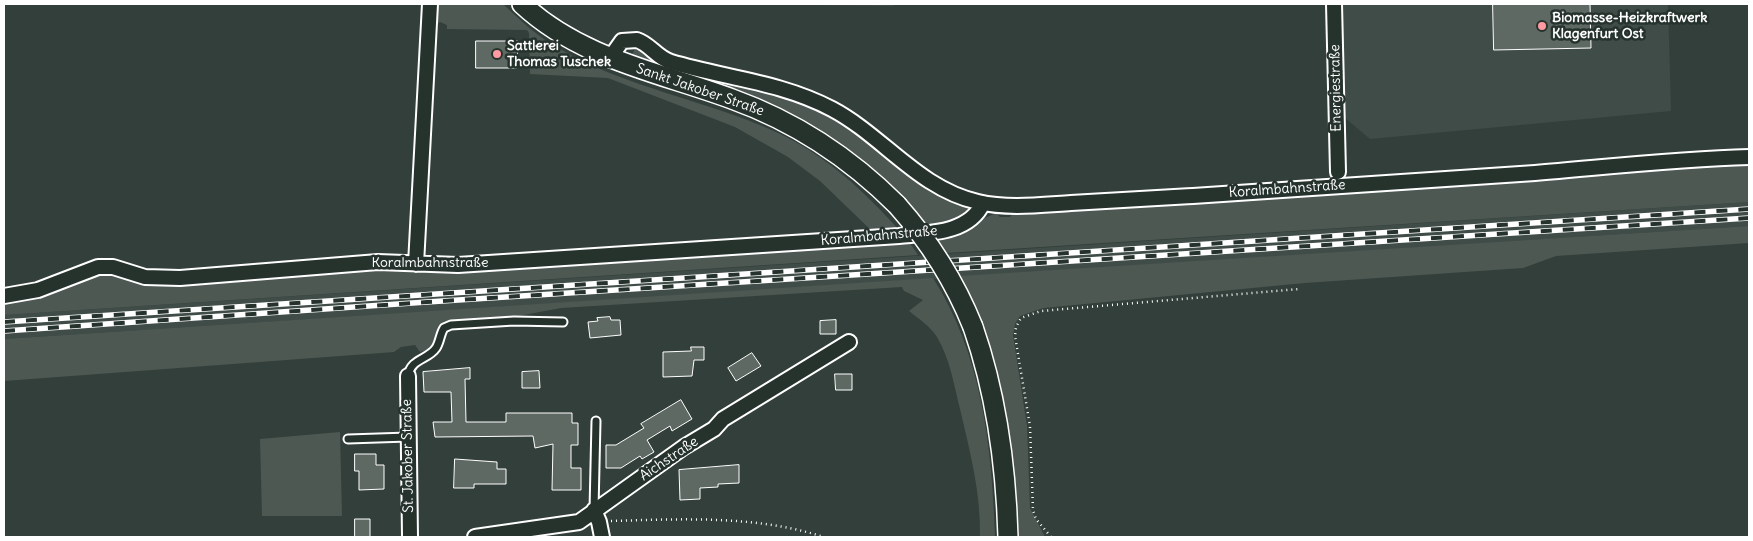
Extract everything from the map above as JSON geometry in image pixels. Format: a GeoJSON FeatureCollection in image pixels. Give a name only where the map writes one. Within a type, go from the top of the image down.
{"type":"FeatureCollection","features":[{"type":"Feature","properties":{"kind":"main road","name":"Sankt Jakober Straße"},"geometry":{"type":"LineString","coordinates":[[522,4],[564,36],[610,58],[731,98],[799,128],[851,163],[897,205],[943,266],[973,327],[986,364],[998,415],[1004,460],[1008,537]]}},
{"type":"Feature","properties":{"kind":"street"},"geometry":{"type":"LineString","coordinates":[[416,264],[430,4]]}},
{"type":"Feature","properties":{"kind":"street","name":"Energiestraße"},"geometry":{"type":"LineString","coordinates":[[1334,4],[1338,172]]}},
{"type":"Feature","properties":{"kind":"street"},"geometry":{"type":"LineString","coordinates":[[610,58],[622,42],[637,40],[667,60],[739,77],[800,95],[832,109],[863,128],[936,185],[961,197],[983,203]]}},
{"type":"Feature","properties":{"kind":"street","name":"Koralmbahnstraße"},"geometry":{"type":"LineString","coordinates":[[4,296],[38,290],[98,267],[113,267],[136,275],[165,278],[252,274],[310,266],[378,262],[441,266],[502,263],[899,236],[950,229],[973,218],[983,203],[1016,206],[1115,201],[1534,173],[1659,160],[1749,157]]}},
{"type":"Feature","properties":{"kind":"street","name":"Aichstraße"},"geometry":{"type":"LineString","coordinates":[[475,537],[579,522],[597,516],[684,447],[714,429],[723,419],[848,342]]}},
{"type":"Feature","properties":{"kind":"street","name":"St. Jakober Straße"},"geometry":{"type":"LineString","coordinates":[[408,376],[410,537]]}},
{"type":"Feature","properties":{"kind":"street"},"geometry":{"type":"LineString","coordinates":[[597,516],[602,537]]}},
{"type":"Feature","properties":{"kind":"lane"},"geometry":{"type":"LineString","coordinates":[[408,376],[409,368],[435,350],[444,328],[450,325],[514,321],[563,322]]}},
{"type":"Feature","properties":{"kind":"lane"},"geometry":{"type":"LineString","coordinates":[[596,421],[597,516]]}},
{"type":"Feature","properties":{"kind":"lane"},"geometry":{"type":"LineString","coordinates":[[348,439],[408,437]]}},
{"type":"Feature","properties":{"kind":"path"},"geometry":{"type":"LineString","coordinates":[[1051,537],[1036,519],[1031,500],[1030,426],[1015,336],[1016,327],[1021,318],[1041,311],[1299,289]]}},
{"type":"Feature","properties":{"kind":"path"},"geometry":{"type":"LineString","coordinates":[[597,516],[738,521],[794,527],[824,537]]}},
{"type":"Feature","properties":{"kind":"shaded area"},"geometry":{"type":"Polygon","coordinates":[[[437,4],[503,4],[544,39],[586,62],[639,84],[722,111],[776,132],[828,163],[858,188],[900,231],[874,233],[820,181],[788,157],[735,127],[608,78],[530,74],[529,33],[527,30],[447,29],[447,25],[440,22],[436,25],[437,4]]]}},
{"type":"Feature","properties":{"kind":"shaded area"},"geometry":{"type":"Polygon","coordinates":[[[721,4],[894,4],[894,6],[721,4]]]}},
{"type":"Feature","properties":{"kind":"shaded area"},"geometry":{"type":"Polygon","coordinates":[[[1342,4],[1668,4],[1671,111],[1370,139],[1344,117],[1342,4]]]}},
{"type":"Feature","properties":{"kind":"shaded area"},"geometry":{"type":"Polygon","coordinates":[[[635,49],[641,49],[819,107],[970,205],[970,210],[957,222],[929,228],[909,204],[877,175],[823,132],[801,119],[754,97],[631,56],[635,49]]]}},
{"type":"Feature","properties":{"kind":"shaded area"},"geometry":{"type":"Polygon","coordinates":[[[1749,162],[1749,202],[946,253],[935,237],[954,232],[996,213],[1000,217],[1010,217],[1013,213],[1749,162]]]}},
{"type":"Feature","properties":{"kind":"shaded area"},"geometry":{"type":"Polygon","coordinates":[[[1749,202],[1749,226],[4,339],[4,315],[1749,202]]]}},
{"type":"Feature","properties":{"kind":"shaded area"},"geometry":{"type":"Polygon","coordinates":[[[1749,226],[1749,243],[1556,256],[1523,268],[1305,283],[1043,308],[1020,316],[1015,324],[1013,335],[1027,426],[1030,508],[1045,537],[1015,537],[1011,456],[1006,415],[981,326],[984,326],[960,276],[1749,226]]]}},
{"type":"Feature","properties":{"kind":"shaded area"},"geometry":{"type":"Polygon","coordinates":[[[908,240],[918,255],[4,315],[4,300],[84,275],[112,272],[314,270],[908,240]]]}},
{"type":"Feature","properties":{"kind":"shaded area"},"geometry":{"type":"Polygon","coordinates":[[[933,278],[950,308],[963,338],[981,403],[991,469],[995,537],[980,537],[979,504],[974,473],[954,381],[945,354],[934,333],[909,311],[923,300],[904,291],[902,287],[561,308],[513,317],[451,321],[441,326],[430,349],[420,352],[415,345],[401,347],[394,352],[4,381],[4,339],[933,278]]]}},
{"type":"Feature","properties":{"kind":"shaded area"},"geometry":{"type":"Polygon","coordinates":[[[340,432],[342,516],[262,516],[260,439],[340,432]]]}},
{"type":"Feature","properties":{"kind":"building","name":"Biomasse-Heizkraftwerk Klagenfurt Ost"},"geometry":{"type":"Polygon","coordinates":[[[1493,4],[1590,4],[1591,48],[1494,50],[1493,4]]]}},
{"type":"Feature","properties":{"kind":"building","name":"Sattlerei Thomas Tuschek"},"geometry":{"type":"Polygon","coordinates":[[[476,41],[518,41],[517,68],[476,68],[476,41]]]}},
{"type":"Feature","properties":{"kind":"building"},"geometry":{"type":"Polygon","coordinates":[[[610,317],[611,320],[620,320],[621,335],[590,338],[588,322],[598,321],[597,318],[610,317]]]}},
{"type":"Feature","properties":{"kind":"building"},"geometry":{"type":"Polygon","coordinates":[[[836,320],[836,334],[820,334],[820,321],[836,320]]]}},
{"type":"Feature","properties":{"kind":"building"},"geometry":{"type":"Polygon","coordinates":[[[691,347],[704,347],[704,360],[694,360],[692,376],[663,377],[663,352],[691,351],[691,347]]]}},
{"type":"Feature","properties":{"kind":"building"},"geometry":{"type":"Polygon","coordinates":[[[752,353],[761,366],[736,381],[728,368],[752,353]]]}},
{"type":"Feature","properties":{"kind":"building"},"geometry":{"type":"Polygon","coordinates":[[[470,368],[470,379],[465,379],[466,422],[506,422],[506,413],[572,413],[572,423],[578,423],[578,445],[571,445],[571,468],[581,468],[581,490],[552,490],[553,444],[535,448],[533,436],[435,437],[433,422],[452,422],[451,392],[424,392],[423,372],[470,368]]]}},
{"type":"Feature","properties":{"kind":"building"},"geometry":{"type":"Polygon","coordinates":[[[539,371],[540,388],[522,388],[522,372],[539,371]]]}},
{"type":"Feature","properties":{"kind":"building"},"geometry":{"type":"Polygon","coordinates":[[[835,374],[852,374],[852,390],[836,390],[835,374]]]}},
{"type":"Feature","properties":{"kind":"building"},"geometry":{"type":"Polygon","coordinates":[[[681,400],[692,419],[672,431],[670,426],[647,440],[654,452],[642,459],[640,456],[621,468],[606,468],[606,445],[616,445],[644,428],[641,424],[681,400]]]}},
{"type":"Feature","properties":{"kind":"building"},"geometry":{"type":"Polygon","coordinates":[[[355,454],[376,454],[376,465],[384,465],[384,489],[359,490],[359,471],[355,471],[355,454]]]}},
{"type":"Feature","properties":{"kind":"building"},"geometry":{"type":"Polygon","coordinates":[[[455,459],[497,462],[497,469],[506,469],[506,484],[474,484],[474,488],[454,488],[455,459]]]}},
{"type":"Feature","properties":{"kind":"building"},"geometry":{"type":"Polygon","coordinates":[[[739,465],[739,483],[718,484],[718,487],[700,488],[700,499],[680,500],[679,470],[739,465]]]}},
{"type":"Feature","properties":{"kind":"building"},"geometry":{"type":"Polygon","coordinates":[[[355,519],[370,519],[370,537],[355,537],[355,519]]]}},
{"type":"Feature","properties":{"kind":"railway"},"geometry":{"type":"LineString","coordinates":[[4,322],[1749,209]]}},
{"type":"Feature","properties":{"kind":"railway"},"geometry":{"type":"LineString","coordinates":[[4,331],[427,302],[1749,218]]}},
{"type":"Feature","properties":{"kind":"place","name":"Biomasse-Heizkraftwerk Klagenfurt Ost"},"geometry":{"type":"Point","coordinates":[1542,26]}},
{"type":"Feature","properties":{"kind":"place","name":"Sattlerei Thomas Tuschek"},"geometry":{"type":"Point","coordinates":[497,54]}}]}
